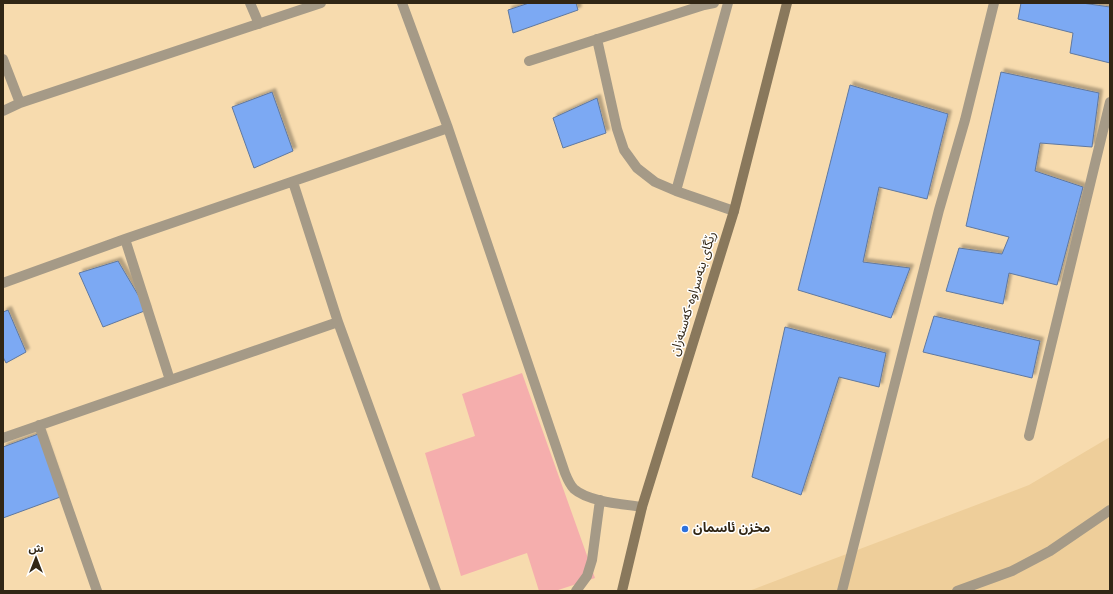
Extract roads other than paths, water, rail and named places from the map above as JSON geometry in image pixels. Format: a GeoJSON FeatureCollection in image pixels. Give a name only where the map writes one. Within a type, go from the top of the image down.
{"type":"FeatureCollection","features":[{"type":"Feature","properties":{"kind":"street"},"geometry":{"type":"LineString","coordinates":[[250,3],[259,24]]}},
{"type":"Feature","properties":{"kind":"street"},"geometry":{"type":"LineString","coordinates":[[3,111],[20,103],[321,3]]}},
{"type":"Feature","properties":{"kind":"street"},"geometry":{"type":"LineString","coordinates":[[402,3],[448,128],[565,473],[572,487],[580,493],[600,500],[642,507]]}},
{"type":"Feature","properties":{"kind":"street"},"geometry":{"type":"LineString","coordinates":[[529,60],[714,3]]}},
{"type":"Feature","properties":{"kind":"street"},"geometry":{"type":"LineString","coordinates":[[676,191],[728,3]]}},
{"type":"Feature","properties":{"kind":"street","name":"رێگای بنەسراوە-کەسنەزان"},"geometry":{"type":"LineString","coordinates":[[622,591],[642,507],[734,211],[787,3]]}},
{"type":"Feature","properties":{"kind":"street"},"geometry":{"type":"LineString","coordinates":[[842,591],[939,210],[965,120],[994,3]]}},
{"type":"Feature","properties":{"kind":"street"},"geometry":{"type":"LineString","coordinates":[[597,39],[617,129],[624,150],[637,168],[655,182],[676,191],[734,211]]}},
{"type":"Feature","properties":{"kind":"street"},"geometry":{"type":"LineString","coordinates":[[3,59],[20,103]]}},
{"type":"Feature","properties":{"kind":"street"},"geometry":{"type":"LineString","coordinates":[[1028,436],[1110,102]]}},
{"type":"Feature","properties":{"kind":"street"},"geometry":{"type":"LineString","coordinates":[[3,283],[125,239],[448,128]]}},
{"type":"Feature","properties":{"kind":"street"},"geometry":{"type":"LineString","coordinates":[[293,182],[338,322],[436,591]]}},
{"type":"Feature","properties":{"kind":"street"},"geometry":{"type":"LineString","coordinates":[[125,239],[170,380]]}},
{"type":"Feature","properties":{"kind":"street"},"geometry":{"type":"LineString","coordinates":[[3,438],[338,322]]}},
{"type":"Feature","properties":{"kind":"street"},"geometry":{"type":"LineString","coordinates":[[39,425],[97,591]]}},
{"type":"Feature","properties":{"kind":"street"},"geometry":{"type":"LineString","coordinates":[[576,591],[587,576],[592,560],[600,500]]}},
{"type":"Feature","properties":{"kind":"street"},"geometry":{"type":"LineString","coordinates":[[958,591],[1012,570],[1050,551],[1110,510]]}},
{"type":"Feature","properties":{"kind":"place","name":"مخزن ئاسمان"},"geometry":{"type":"Point","coordinates":[685,529]}}]}
